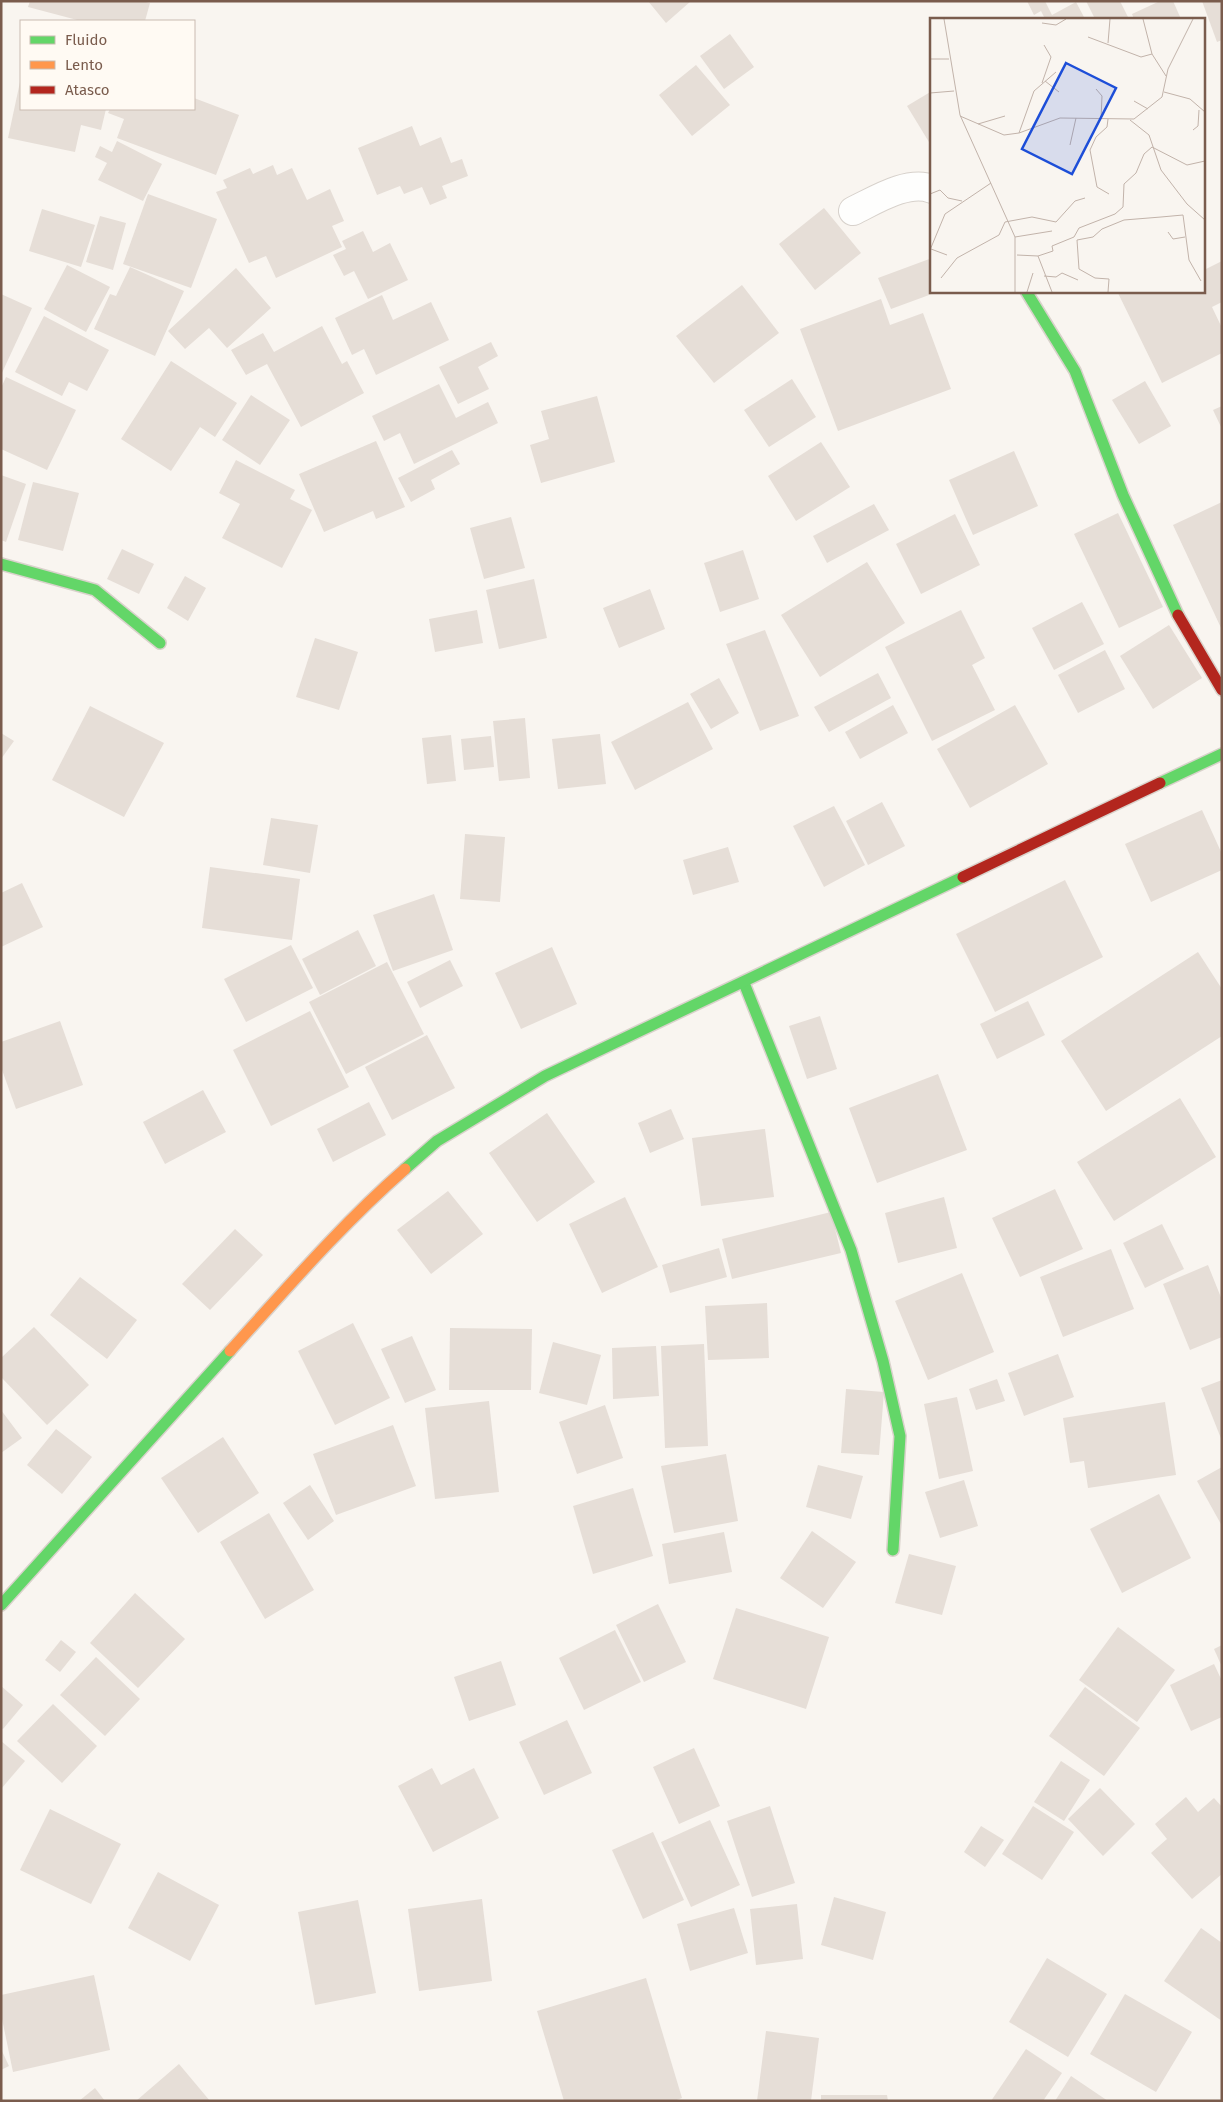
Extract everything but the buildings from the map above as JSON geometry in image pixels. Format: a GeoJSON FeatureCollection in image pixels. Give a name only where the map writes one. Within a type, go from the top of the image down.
{"type":"FeatureCollection","features":[{"type":"Feature","properties":{"kind":"street"},"geometry":{"type":"LineString","coordinates":[[852,211],[890,192],[923,186],[930,188]]}},
{"type":"Feature","properties":{"kind":"street"},"geometry":{"type":"LineString","coordinates":[[1027,292],[1075,371],[1123,495],[1171,602],[1222,690]]}},
{"type":"Feature","properties":{"kind":"street"},"geometry":{"type":"LineString","coordinates":[[1,564],[95,590],[160,643]]}},
{"type":"Feature","properties":{"kind":"street"},"geometry":{"type":"LineString","coordinates":[[1,1605],[311,1260],[375,1195],[437,1141],[545,1076],[1222,754]]}},
{"type":"Feature","properties":{"kind":"street"},"geometry":{"type":"LineString","coordinates":[[744,983],[851,1250],[883,1361],[900,1436],[893,1550]]}},
{"type":"Feature","properties":{"kind":"traffic: fast"},"geometry":{"type":"LineString","coordinates":[[1027,292],[1075,371],[1123,495],[1178,615]]}},
{"type":"Feature","properties":{"kind":"traffic: fast"},"geometry":{"type":"LineString","coordinates":[[1,564],[95,590],[160,643]]}},
{"type":"Feature","properties":{"kind":"traffic: fast"},"geometry":{"type":"LineString","coordinates":[[1160,783],[1222,754]]}},
{"type":"Feature","properties":{"kind":"traffic: fast"},"geometry":{"type":"LineString","coordinates":[[405,1169],[437,1141],[545,1076],[963,877]]}},
{"type":"Feature","properties":{"kind":"traffic: fast"},"geometry":{"type":"LineString","coordinates":[[744,983],[851,1250],[883,1361],[900,1436],[893,1550]]}},
{"type":"Feature","properties":{"kind":"traffic: fast"},"geometry":{"type":"LineString","coordinates":[[1,1605],[230,1351]]}},
{"type":"Feature","properties":{"kind":"traffic: slow"},"geometry":{"type":"LineString","coordinates":[[230,1351],[337,1234],[405,1169]]}},
{"type":"Feature","properties":{"kind":"traffic: jam"},"geometry":{"type":"LineString","coordinates":[[1178,615],[1222,690]]}},
{"type":"Feature","properties":{"kind":"traffic: jam"},"geometry":{"type":"LineString","coordinates":[[963,877],[1160,783]]}}]}
